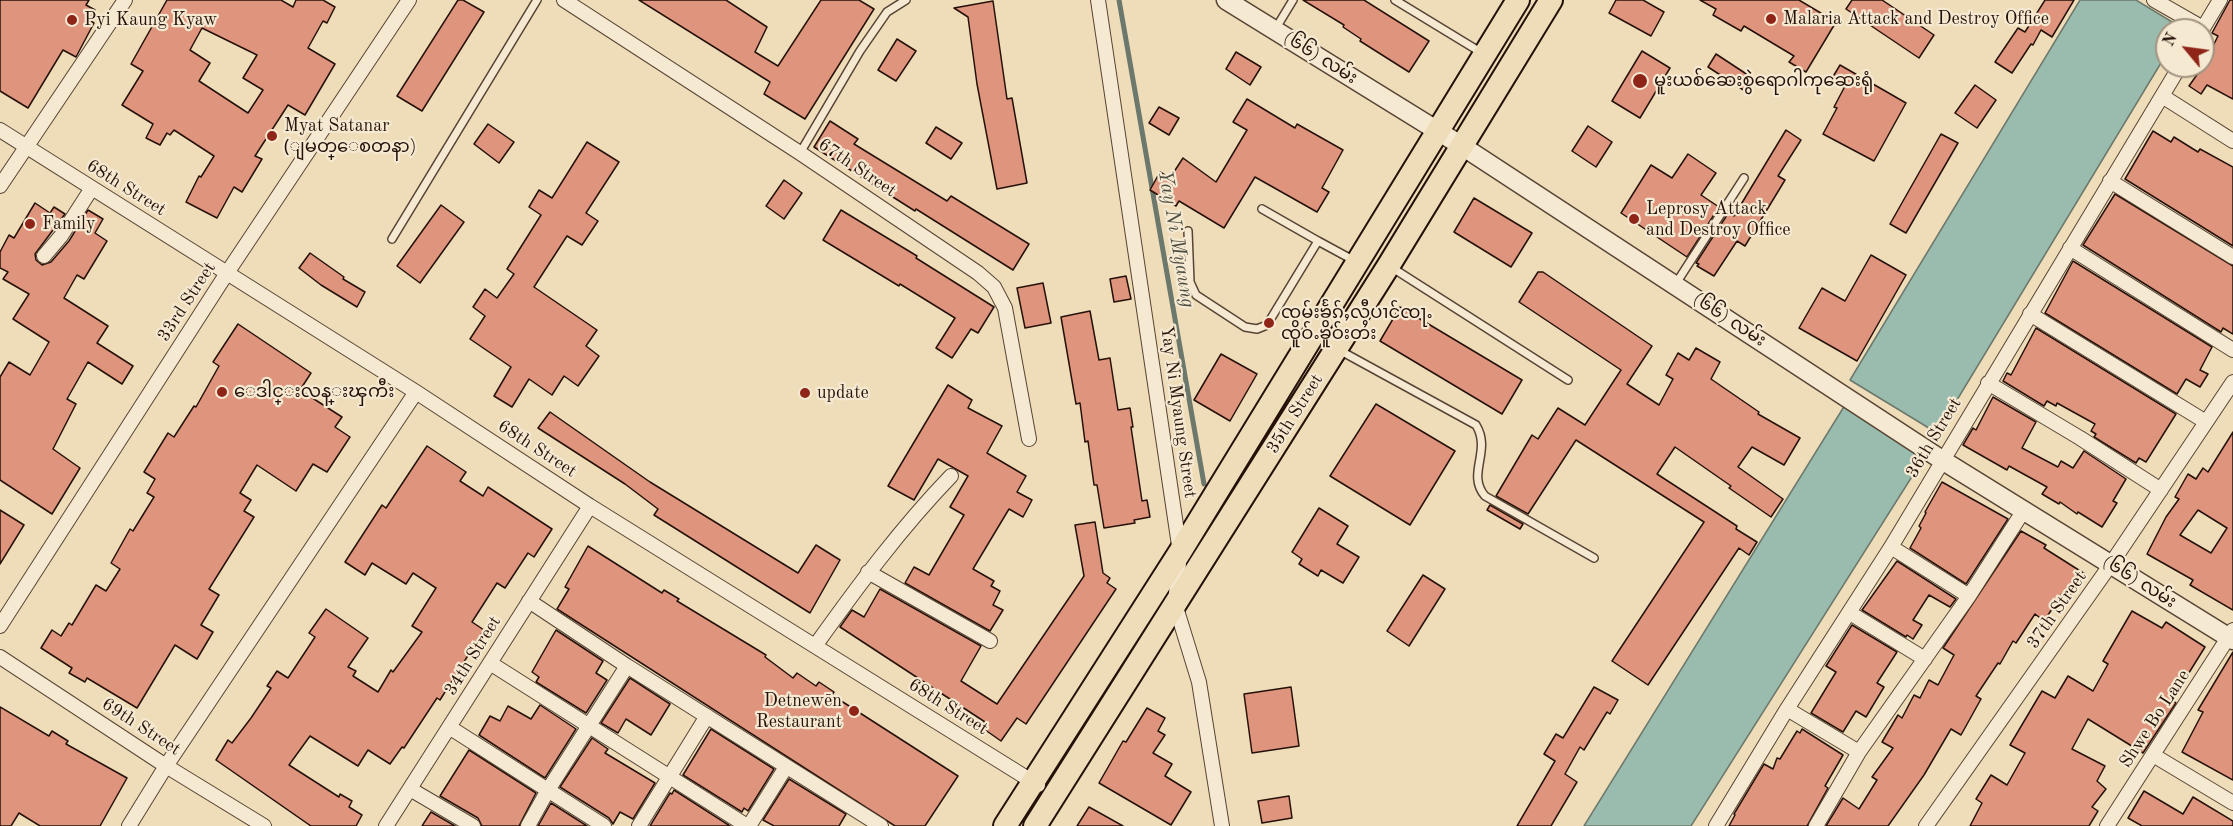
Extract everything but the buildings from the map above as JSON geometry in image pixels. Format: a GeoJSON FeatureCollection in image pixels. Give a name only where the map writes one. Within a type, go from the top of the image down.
{"type":"FeatureCollection","features":[{"type":"Feature","properties":{"kind":"main road","name":"35th Street"},"geometry":{"type":"LineString","coordinates":[[1005,826],[1180,552],[1518,0]]}},
{"type":"Feature","properties":{"kind":"main road","name":"35th Street"},"geometry":{"type":"LineString","coordinates":[[1035,826],[1389,265],[1551,0]]}},
{"type":"Feature","properties":{"kind":"main road"},"geometry":{"type":"LineString","coordinates":[[1301,352],[1324,368]]}},
{"type":"Feature","properties":{"kind":"street"},"geometry":{"type":"LineString","coordinates":[[0,186],[125,0]]}},
{"type":"Feature","properties":{"kind":"street","name":"33rd Street"},"geometry":{"type":"LineString","coordinates":[[0,626],[227,273],[409,0]]}},
{"type":"Feature","properties":{"kind":"street","name":"67th Street"},"geometry":{"type":"LineString","coordinates":[[564,0],[800,153],[994,286],[1005,308],[1029,439]]}},
{"type":"Feature","properties":{"kind":"street","name":"Yay Ni Myaung Street"},"geometry":{"type":"LineString","coordinates":[[1098,0],[1180,552],[1175,604],[1199,682],[1219,822]]}},
{"type":"Feature","properties":{"kind":"street","name":"(၆၆) လမ်း"},"geometry":{"type":"LineString","coordinates":[[1226,0],[1462,146],[1942,460],[2232,636]]}},
{"type":"Feature","properties":{"kind":"street"},"geometry":{"type":"LineString","coordinates":[[2154,0],[2184,18]]}},
{"type":"Feature","properties":{"kind":"street"},"geometry":{"type":"LineString","coordinates":[[2209,18],[2220,0]]}},
{"type":"Feature","properties":{"kind":"street","name":"36th Street"},"geometry":{"type":"LineString","coordinates":[[1716,826],[1787,709],[1891,547],[2173,78]]}},
{"type":"Feature","properties":{"kind":"street"},"geometry":{"type":"LineString","coordinates":[[2162,96],[2233,141]]}},
{"type":"Feature","properties":{"kind":"street","name":"68th Street"},"geometry":{"type":"LineString","coordinates":[[0,129],[416,392],[590,506],[1056,796]]}},
{"type":"Feature","properties":{"kind":"street"},"geometry":{"type":"LineString","coordinates":[[2110,181],[2233,257]]}},
{"type":"Feature","properties":{"kind":"street"},"geometry":{"type":"LineString","coordinates":[[44,256],[61,237],[92,188]]}},
{"type":"Feature","properties":{"kind":"street"},"geometry":{"type":"LineString","coordinates":[[2070,248],[2233,350]]}},
{"type":"Feature","properties":{"kind":"street"},"geometry":{"type":"LineString","coordinates":[[2030,314],[2206,422]]}},
{"type":"Feature","properties":{"kind":"street","name":"37th Street"},"geometry":{"type":"LineString","coordinates":[[1926,826],[2111,564],[2233,382]]}},
{"type":"Feature","properties":{"kind":"street"},"geometry":{"type":"LineString","coordinates":[[1988,383],[2161,490]]}},
{"type":"Feature","properties":{"kind":"street"},"geometry":{"type":"LineString","coordinates":[[129,826],[166,766],[416,392]]}},
{"type":"Feature","properties":{"kind":"street"},"geometry":{"type":"LineString","coordinates":[[815,646],[867,572],[910,519],[951,476]]}},
{"type":"Feature","properties":{"kind":"street","name":"34th Street"},"geometry":{"type":"LineString","coordinates":[[386,826],[590,506]]}},
{"type":"Feature","properties":{"kind":"street"},"geometry":{"type":"LineString","coordinates":[[1816,826],[1859,752],[1969,596],[2024,510]]}},
{"type":"Feature","properties":{"kind":"street"},"geometry":{"type":"LineString","coordinates":[[1891,547],[1969,596]]}},
{"type":"Feature","properties":{"kind":"street"},"geometry":{"type":"LineString","coordinates":[[867,572],[990,642]]}},
{"type":"Feature","properties":{"kind":"street"},"geometry":{"type":"LineString","coordinates":[[529,601],[786,766],[860,820],[881,826]]}},
{"type":"Feature","properties":{"kind":"street"},"geometry":{"type":"LineString","coordinates":[[1850,613],[1925,659]]}},
{"type":"Feature","properties":{"kind":"street","name":"Shwe Bo Lane"},"geometry":{"type":"LineString","coordinates":[[2107,826],[2232,636]]}},
{"type":"Feature","properties":{"kind":"street","name":"69th Street"},"geometry":{"type":"LineString","coordinates":[[0,657],[166,766],[264,826]]}},
{"type":"Feature","properties":{"kind":"street"},"geometry":{"type":"LineString","coordinates":[[489,663],[591,725],[748,826],[786,766]]}},
{"type":"Feature","properties":{"kind":"street"},"geometry":{"type":"LineString","coordinates":[[528,826],[548,790],[627,666]]}},
{"type":"Feature","properties":{"kind":"street"},"geometry":{"type":"LineString","coordinates":[[1787,709],[1859,752]]}},
{"type":"Feature","properties":{"kind":"street"},"geometry":{"type":"LineString","coordinates":[[639,826],[707,716]]}},
{"type":"Feature","properties":{"kind":"street"},"geometry":{"type":"LineString","coordinates":[[449,727],[604,826]]}},
{"type":"Feature","properties":{"kind":"street"},"geometry":{"type":"LineString","coordinates":[[2153,755],[2233,803]]}},
{"type":"Feature","properties":{"kind":"street"},"geometry":{"type":"LineString","coordinates":[[410,789],[473,826]]}},
{"type":"Feature","properties":{"kind":"lane"},"geometry":{"type":"LineString","coordinates":[[393,239],[537,0]]}},
{"type":"Feature","properties":{"kind":"lane"},"geometry":{"type":"LineString","coordinates":[[800,153],[860,51],[887,12],[906,0]]}},
{"type":"Feature","properties":{"kind":"lane"},"geometry":{"type":"LineString","coordinates":[[1275,30],[1293,0]]}},
{"type":"Feature","properties":{"kind":"lane"},"geometry":{"type":"LineString","coordinates":[[1395,0],[1484,55]]}},
{"type":"Feature","properties":{"kind":"lane"},"geometry":{"type":"LineString","coordinates":[[1675,285],[1744,178]]}},
{"type":"Feature","properties":{"kind":"lane"},"geometry":{"type":"LineString","coordinates":[[1262,209],[1358,263]]}},
{"type":"Feature","properties":{"kind":"lane"},"geometry":{"type":"LineString","coordinates":[[1188,231],[1190,282],[1196,295],[1245,327],[1257,329],[1267,325],[1318,241]]}},
{"type":"Feature","properties":{"kind":"lane"},"geometry":{"type":"LineString","coordinates":[[1389,265],[1569,380]]}},
{"type":"Feature","properties":{"kind":"lane"},"geometry":{"type":"LineString","coordinates":[[1336,349],[1476,426],[1482,436],[1483,447],[1476,481],[1485,496],[1593,558]]}},
{"type":"Feature","properties":{"kind":"shaded area"},"geometry":{"type":"Polygon","coordinates":[[[2080,0],[2136,0],[2166,18],[2155,18],[2155,73],[1937,433],[1850,380],[2080,0]]]}},
{"type":"Feature","properties":{"kind":"shaded area"},"geometry":{"type":"Polygon","coordinates":[[[1845,405],[1925,456],[1691,826],[1584,826],[1845,405]]]}},
{"type":"Feature","properties":{"kind":"waterway","name":"Yay Ni Myaung"},"geometry":{"type":"LineString","coordinates":[[1119,0],[1204,484]]}},
{"type":"Feature","properties":{"kind":"place","name":"Malaria Attack and Destroy Office"},"geometry":{"type":"Point","coordinates":[1771,19]}},
{"type":"Feature","properties":{"kind":"place","name":"Pyi Kaung Kyaw"},"geometry":{"type":"Point","coordinates":[72,20]}},
{"type":"Feature","properties":{"kind":"place","name":"မူးယစ်ဆေးစွဲရောဂါကုဆေးရုံ"},"geometry":{"type":"Point","coordinates":[1640,81]}},
{"type":"Feature","properties":{"kind":"place","name":"Myat Satanar (ျမတ္ေစတနာ)"},"geometry":{"type":"Point","coordinates":[272,136]}},
{"type":"Feature","properties":{"kind":"place","name":"Leprosy Attack and Destroy Office"},"geometry":{"type":"Point","coordinates":[1634,219]}},
{"type":"Feature","properties":{"kind":"place","name":"Family"},"geometry":{"type":"Point","coordinates":[30,224]}},
{"type":"Feature","properties":{"kind":"place","name":"ၸုမ်းၶႅၵ်ႇလီပၢင်ၸႃႉ ၸိူဝ်ႉၶိူဝ်းတႆး"},"geometry":{"type":"Point","coordinates":[1269,323]}},
{"type":"Feature","properties":{"kind":"place","name":"ေဒါင္းလန္းၾကီး"},"geometry":{"type":"Point","coordinates":[222,392]}},
{"type":"Feature","properties":{"kind":"place","name":"update"},"geometry":{"type":"Point","coordinates":[805,393]}},
{"type":"Feature","properties":{"kind":"place","name":"Detnewēn Restaurant"},"geometry":{"type":"Point","coordinates":[854,711]}}]}
